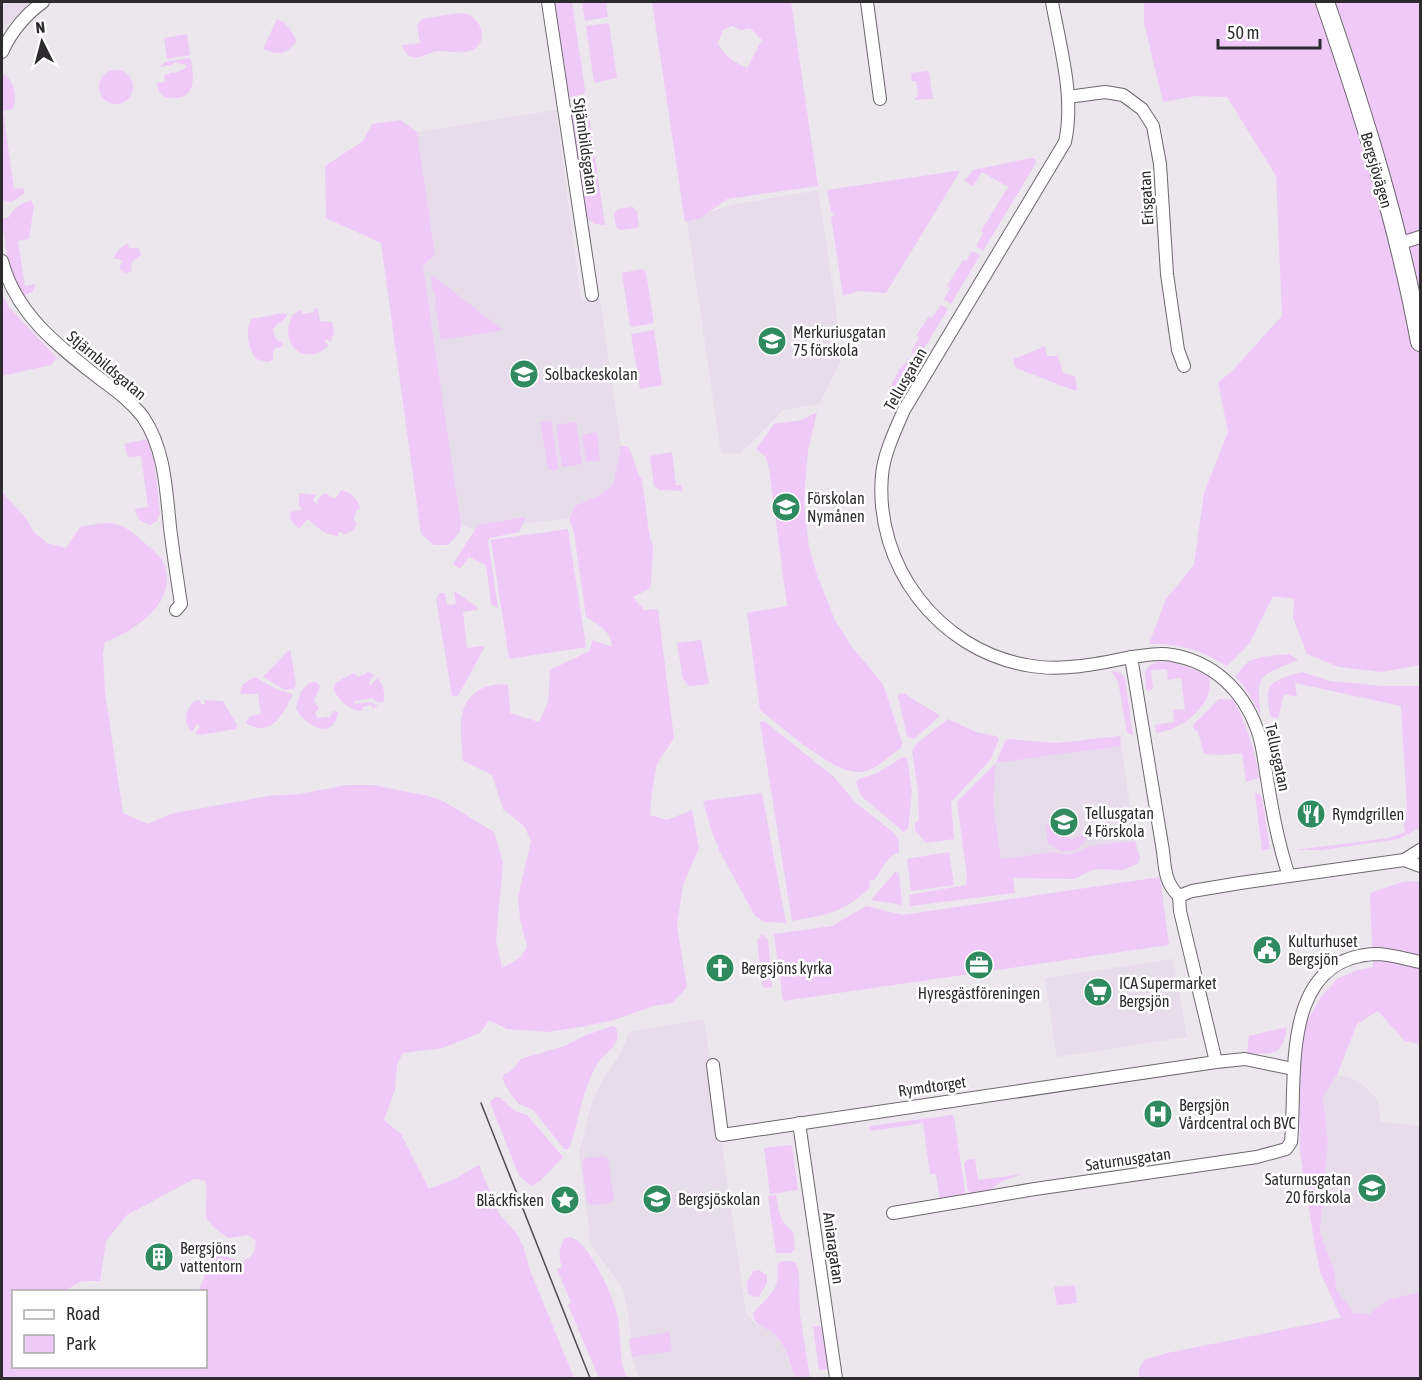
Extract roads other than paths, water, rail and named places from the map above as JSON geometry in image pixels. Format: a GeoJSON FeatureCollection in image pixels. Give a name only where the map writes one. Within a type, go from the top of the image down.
{"type":"FeatureCollection","features":[{"type":"Feature","properties":{"kind":"main road","name":"Bergsjövägen"},"geometry":{"type":"LineString","coordinates":[[1325,2],[1352,84],[1398,244],[1420,342]]}},
{"type":"Feature","properties":{"kind":"street"},"geometry":{"type":"LineString","coordinates":[[2,52],[7,41],[25,17],[43,2]]}},
{"type":"Feature","properties":{"kind":"street","name":"Stjärnbildsgatan"},"geometry":{"type":"LineString","coordinates":[[548,2],[592,295]]}},
{"type":"Feature","properties":{"kind":"street"},"geometry":{"type":"LineString","coordinates":[[867,2],[880,99]]}},
{"type":"Feature","properties":{"kind":"street","name":"Tellusgatan"},"geometry":{"type":"LineString","coordinates":[[1052,2],[1068,98],[1069,126],[1065,142],[904,410],[893,435],[882,474],[884,521],[894,556],[904,579],[918,600],[940,624],[969,644],[998,658],[1027,666],[1067,667],[1153,654],[1171,655],[1205,665],[1219,674],[1239,696],[1258,731],[1276,834],[1289,876]]}},
{"type":"Feature","properties":{"kind":"street","name":"Erisgatan"},"geometry":{"type":"LineString","coordinates":[[1068,98],[1106,92],[1123,95],[1142,109],[1153,126],[1160,164],[1167,274],[1178,350],[1184,366]]}},
{"type":"Feature","properties":{"kind":"street"},"geometry":{"type":"LineString","coordinates":[[1398,244],[1420,237]]}},
{"type":"Feature","properties":{"kind":"street","name":"Stjärnbildsgatan"},"geometry":{"type":"LineString","coordinates":[[2,261],[8,283],[54,344],[127,399],[144,418],[151,432],[163,467],[181,604],[176,610]]}},
{"type":"Feature","properties":{"kind":"street"},"geometry":{"type":"LineString","coordinates":[[1131,657],[1165,873],[1172,889],[1179,896],[1180,911],[1216,1062]]}},
{"type":"Feature","properties":{"kind":"street"},"geometry":{"type":"LineString","coordinates":[[1179,896],[1192,891],[1404,860],[1420,850]]}},
{"type":"Feature","properties":{"kind":"street"},"geometry":{"type":"LineString","coordinates":[[1404,860],[1420,866]]}},
{"type":"Feature","properties":{"kind":"street","name":"Saturnusgatan"},"geometry":{"type":"LineString","coordinates":[[893,1213],[1278,1153],[1286,1149],[1291,1142],[1293,1069],[1299,1024],[1307,999],[1314,987],[1324,974],[1335,967],[1364,956],[1390,955],[1420,962]]}},
{"type":"Feature","properties":{"kind":"street","name":"Rymdtorget"},"geometry":{"type":"LineString","coordinates":[[713,1065],[722,1135],[1216,1062],[1245,1059],[1293,1069]]}},
{"type":"Feature","properties":{"kind":"street","name":"Aniaragatan"},"geometry":{"type":"LineString","coordinates":[[799,1123],[837,1378]]}},
{"type":"Feature","properties":{"kind":"tram line"},"geometry":{"type":"LineString","coordinates":[[481,1103],[590,1378]]}},
{"type":"Feature","properties":{"kind":"place","name":"Merkuriusgatan 75 förskola"},"geometry":{"type":"Point","coordinates":[772,341]}},
{"type":"Feature","properties":{"kind":"place","name":"Solbackeskolan"},"geometry":{"type":"Point","coordinates":[524,374]}},
{"type":"Feature","properties":{"kind":"place","name":"Förskolan Nymånen"},"geometry":{"type":"Point","coordinates":[786,507]}},
{"type":"Feature","properties":{"kind":"place","name":"Rymdgrillen"},"geometry":{"type":"Point","coordinates":[1311,814]}},
{"type":"Feature","properties":{"kind":"place","name":"Tellusgatan 4 Förskola"},"geometry":{"type":"Point","coordinates":[1064,822]}},
{"type":"Feature","properties":{"kind":"place","name":"Kulturhuset Bergsjön"},"geometry":{"type":"Point","coordinates":[1267,950]}},
{"type":"Feature","properties":{"kind":"place","name":"Hyresgästföreningen"},"geometry":{"type":"Point","coordinates":[979,965]}},
{"type":"Feature","properties":{"kind":"place","name":"Bergsjöns kyrka"},"geometry":{"type":"Point","coordinates":[720,968]}},
{"type":"Feature","properties":{"kind":"place","name":"ICA Supermarket Bergsjön"},"geometry":{"type":"Point","coordinates":[1098,992]}},
{"type":"Feature","properties":{"kind":"place","name":"Bergsjön Vårdcentral och BVC"},"geometry":{"type":"Point","coordinates":[1158,1114]}},
{"type":"Feature","properties":{"kind":"place","name":"Saturnusgatan 20 förskola"},"geometry":{"type":"Point","coordinates":[1372,1188]}},
{"type":"Feature","properties":{"kind":"place","name":"Bergsjöskolan"},"geometry":{"type":"Point","coordinates":[657,1199]}},
{"type":"Feature","properties":{"kind":"place","name":"Bläckfisken"},"geometry":{"type":"Point","coordinates":[565,1200]}},
{"type":"Feature","properties":{"kind":"place","name":"Bergsjöns vattentorn"},"geometry":{"type":"Point","coordinates":[159,1257]}}]}
